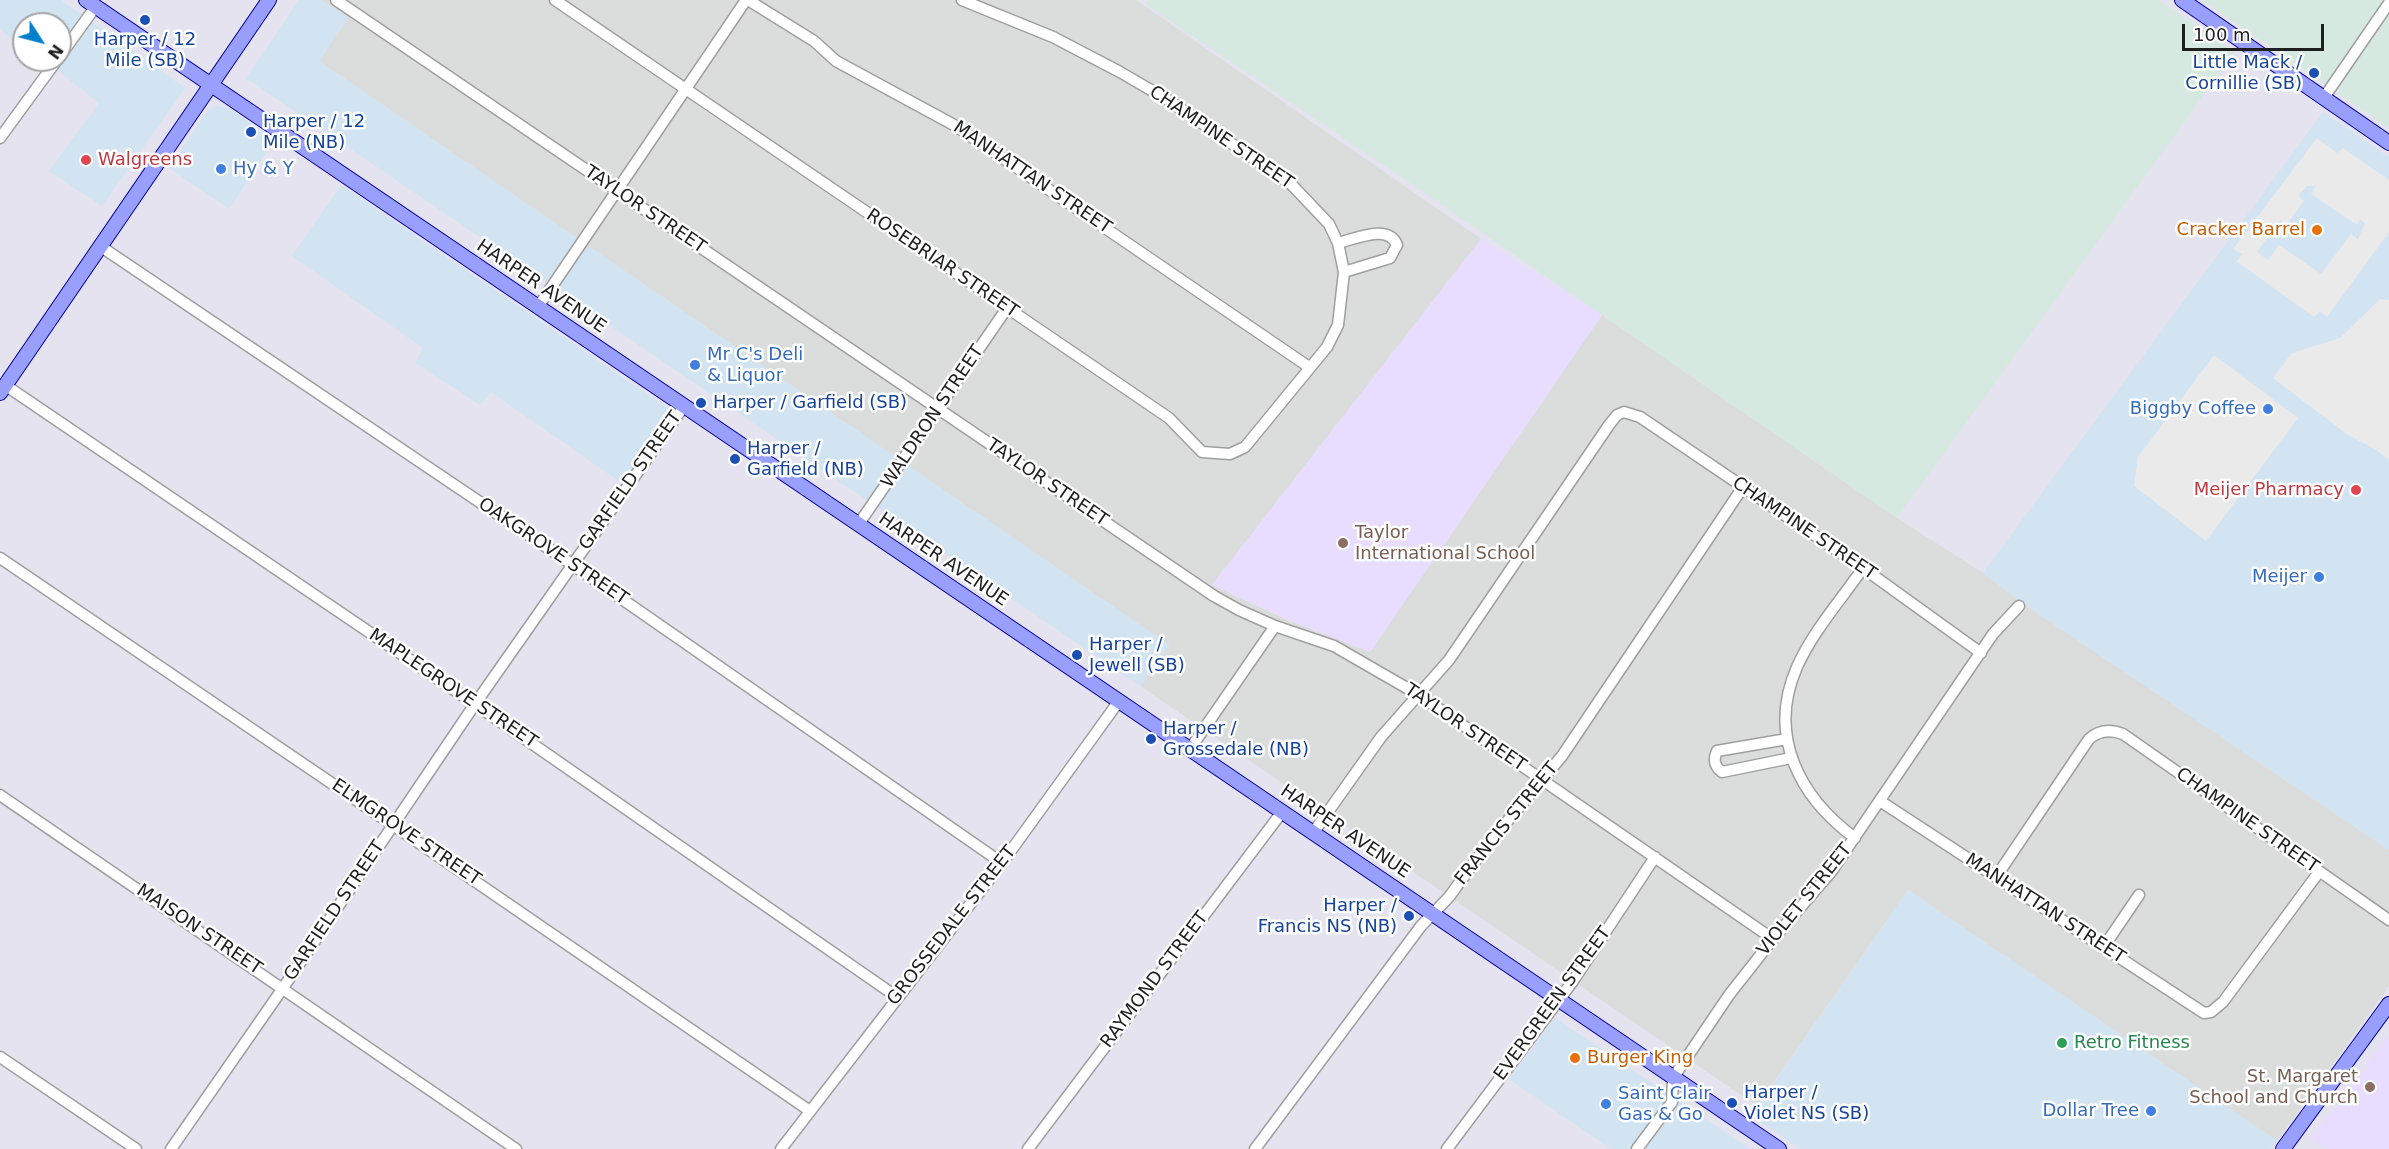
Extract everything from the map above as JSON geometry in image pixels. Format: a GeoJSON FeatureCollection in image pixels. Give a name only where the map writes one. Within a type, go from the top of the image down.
{"type":"FeatureCollection","features":[{"type":"Feature","properties":{"kind":"main road"},"geometry":{"type":"LineString","coordinates":[[3,389],[269,0]]}},
{"type":"Feature","properties":{"kind":"main road"},"geometry":{"type":"LineString","coordinates":[[2182,0],[2389,143]]}},
{"type":"Feature","properties":{"kind":"main road","name":"HARPER AVENUE"},"geometry":{"type":"LineString","coordinates":[[91,3],[1779,1149]]}},
{"type":"Feature","properties":{"kind":"main road"},"geometry":{"type":"LineString","coordinates":[[2283,1149],[2389,1004]]}},
{"type":"Feature","properties":{"kind":"street","name":"TAYLOR STREET"},"geometry":{"type":"LineString","coordinates":[[336,0],[1214,596],[1275,626],[1334,646],[1419,695],[1773,939]]}},
{"type":"Feature","properties":{"kind":"street","name":"ROSEBRIAR STREET"},"geometry":{"type":"LineString","coordinates":[[555,0],[1169,418],[1197,448],[1210,453],[1230,454],[1245,447],[1309,367]]}},
{"type":"Feature","properties":{"kind":"street"},"geometry":{"type":"LineString","coordinates":[[538,307],[747,0]]}},
{"type":"Feature","properties":{"kind":"street","name":"MANHATTAN STREET"},"geometry":{"type":"LineString","coordinates":[[747,0],[814,41],[836,61],[928,108],[1309,367]]}},
{"type":"Feature","properties":{"kind":"street","name":"CHAMPINE STREET"},"geometry":{"type":"LineString","coordinates":[[962,0],[1062,41],[1168,100],[1291,184],[1317,209],[1329,224],[1338,243],[1344,272],[1338,325],[1327,347],[1309,367]]}},
{"type":"Feature","properties":{"kind":"street"},"geometry":{"type":"LineString","coordinates":[[72,35],[91,3]]}},
{"type":"Feature","properties":{"kind":"street"},"geometry":{"type":"LineString","coordinates":[[2324,99],[2389,3]]}},
{"type":"Feature","properties":{"kind":"street"},"geometry":{"type":"LineString","coordinates":[[2,132],[48,72]]}},
{"type":"Feature","properties":{"kind":"street"},"geometry":{"type":"LineString","coordinates":[[1338,243],[1384,233],[1393,237],[1397,245],[1394,253],[1385,261],[1344,272]]}},
{"type":"Feature","properties":{"kind":"street","name":"OAKGROVE STREET"},"geometry":{"type":"LineString","coordinates":[[100,246],[573,565],[1002,863]]}},
{"type":"Feature","properties":{"kind":"street","name":"WALDRON STREET"},"geometry":{"type":"LineString","coordinates":[[858,525],[1007,308]]}},
{"type":"Feature","properties":{"kind":"street","name":"MAPLEGROVE STREET"},"geometry":{"type":"LineString","coordinates":[[3,389],[476,704],[897,997]]}},
{"type":"Feature","properties":{"kind":"street","name":"GARFIELD STREET"},"geometry":{"type":"LineString","coordinates":[[171,1149],[284,988],[476,704],[684,406]]}},
{"type":"Feature","properties":{"kind":"street","name":"CHAMPINE STREET"},"geometry":{"type":"LineString","coordinates":[[1419,695],[1449,660],[1609,425],[1617,415],[1624,412],[1640,417],[1863,568],[1981,653]]}},
{"type":"Feature","properties":{"kind":"street","name":"FRANCIS STREET"},"geometry":{"type":"LineString","coordinates":[[1255,1149],[1421,926],[1449,897],[1513,813],[1543,781],[1582,728],[1743,487]]}},
{"type":"Feature","properties":{"kind":"street","name":"ELMGROVE STREET"},"geometry":{"type":"LineString","coordinates":[[0,558],[810,1111]]}},
{"type":"Feature","properties":{"kind":"street"},"geometry":{"type":"LineString","coordinates":[[1855,838],[1839,826],[1805,788],[1791,758],[1787,739],[1787,709],[1790,687],[1797,666],[1863,568]]}},
{"type":"Feature","properties":{"kind":"street","name":"VIOLET STREET"},"geometry":{"type":"LineString","coordinates":[[1637,1149],[1672,1102],[1673,1078],[1729,995],[1773,939],[1811,897],[1855,838],[1993,634],[2019,606]]}},
{"type":"Feature","properties":{"kind":"street"},"geometry":{"type":"LineString","coordinates":[[1190,749],[1275,626]]}},
{"type":"Feature","properties":{"kind":"street"},"geometry":{"type":"LineString","coordinates":[[1313,833],[1381,737],[1419,695]]}},
{"type":"Feature","properties":{"kind":"street","name":"GROSSEDALE STREET"},"geometry":{"type":"LineString","coordinates":[[781,1149],[1002,863],[1119,701]]}},
{"type":"Feature","properties":{"kind":"street","name":"CHAMPINE STREET"},"geometry":{"type":"LineString","coordinates":[[1996,877],[2089,739],[2102,731],[2109,730],[2123,734],[2389,920]]}},
{"type":"Feature","properties":{"kind":"street"},"geometry":{"type":"LineString","coordinates":[[1787,739],[1717,751],[1714,759],[1716,767],[1722,772],[1791,758]]}},
{"type":"Feature","properties":{"kind":"street","name":"MAISON STREET"},"geometry":{"type":"LineString","coordinates":[[0,795],[516,1149]]}},
{"type":"Feature","properties":{"kind":"street","name":"MANHATTAN STREET"},"geometry":{"type":"LineString","coordinates":[[1880,801],[2204,1013],[2211,1012],[2223,1002],[2319,872]]}},
{"type":"Feature","properties":{"kind":"street","name":"RAYMOND STREET"},"geometry":{"type":"LineString","coordinates":[[1028,1149],[1282,812]]}},
{"type":"Feature","properties":{"kind":"street","name":"EVERGREEN STREET"},"geometry":{"type":"LineString","coordinates":[[1447,1149],[1559,1001],[1654,857]]}},
{"type":"Feature","properties":{"kind":"street"},"geometry":{"type":"LineString","coordinates":[[2103,948],[2139,895]]}},
{"type":"Feature","properties":{"kind":"street"},"geometry":{"type":"LineString","coordinates":[[0,1057],[136,1149]]}},
{"type":"Feature","properties":{"kind":"shaded area"},"geometry":{"type":"Polygon","coordinates":[[[0,0],[61,0],[185,88],[102,206],[49,171],[99,103],[59,72],[72,72],[72,12],[12,12],[12,38],[0,30],[0,0]]]}},
{"type":"Feature","properties":{"kind":"shaded area"},"geometry":{"type":"Polygon","coordinates":[[[299,0],[321,0],[348,18],[319,61],[1169,645],[1140,686],[246,78],[299,0]]]}},
{"type":"Feature","properties":{"kind":"shaded area"},"geometry":{"type":"Polygon","coordinates":[[[321,0],[1136,0],[1481,239],[1212,585],[1288,620],[1370,652],[1602,315],[1897,518],[1983,573],[2028,607],[2389,850],[2389,986],[2277,1141],[1908,890],[1757,1106],[1140,686],[1169,645],[319,61],[348,18],[321,0]]]}},
{"type":"Feature","properties":{"kind":"shaded area"},"geometry":{"type":"Polygon","coordinates":[[[1148,0],[2158,0],[2235,52],[1897,518],[1416,187],[1145,4],[1148,0]]]}},
{"type":"Feature","properties":{"kind":"shaded area"},"geometry":{"type":"Polygon","coordinates":[[[2202,0],[2389,0],[2389,128],[2202,0]]]}},
{"type":"Feature","properties":{"kind":"shaded area"},"geometry":{"type":"Polygon","coordinates":[[[217,106],[231,109],[274,141],[229,209],[169,168],[207,111],[217,106]]]}},
{"type":"Feature","properties":{"kind":"shaded area"},"geometry":{"type":"Polygon","coordinates":[[[2323,112],[2389,157],[2389,850],[2028,607],[1983,573],[2323,112]]]}},
{"type":"Feature","properties":{"kind":"shaded area"},"geometry":{"type":"Polygon","coordinates":[[[2317,138],[2337,153],[2343,148],[2389,180],[2389,232],[2327,317],[2320,311],[2314,317],[2236,261],[2243,254],[2233,249],[2317,138]],[[2307,186],[2298,196],[2304,201],[2287,224],[2280,220],[2257,252],[2268,260],[2279,245],[2321,274],[2351,234],[2358,239],[2365,223],[2360,219],[2357,225],[2311,194],[2316,186],[2307,186]]]}},
{"type":"Feature","properties":{"kind":"shaded area"},"geometry":{"type":"Polygon","coordinates":[[[341,185],[672,411],[623,484],[491,392],[480,405],[415,363],[423,348],[292,256],[341,185]]]}},
{"type":"Feature","properties":{"kind":"shaded area"},"geometry":{"type":"Polygon","coordinates":[[[1481,239],[1602,315],[1370,652],[1288,620],[1212,585],[1481,239]]]}},
{"type":"Feature","properties":{"kind":"shaded area"},"geometry":{"type":"Polygon","coordinates":[[[2380,299],[2389,300],[2389,460],[2375,449],[2348,435],[2273,378],[2292,353],[2340,338],[2380,299]]]}},
{"type":"Feature","properties":{"kind":"shaded area"},"geometry":{"type":"Polygon","coordinates":[[[2214,355],[2298,418],[2206,541],[2134,486],[2138,457],[2214,355]]]}},
{"type":"Feature","properties":{"kind":"shaded area"},"geometry":{"type":"Polygon","coordinates":[[[1908,890],[2277,1141],[2271,1149],[1801,1149],[1751,1116],[1908,890]]]}},
{"type":"Feature","properties":{"kind":"shaded area"},"geometry":{"type":"Polygon","coordinates":[[[1555,1018],[1750,1149],[1611,1149],[1509,1079],[1555,1018]]]}},
{"type":"Feature","properties":{"kind":"shaded area","name":"St. Margaret School and Church"},"geometry":{"type":"Polygon","coordinates":[[[2389,1035],[2389,1149],[2327,1149],[2311,1139],[2389,1035]]]}},
{"type":"Feature","properties":{"kind":"place","name":"Harper / 12 Mile (SB)"},"geometry":{"type":"Point","coordinates":[145,20]}},
{"type":"Feature","properties":{"kind":"place","name":"Little Mack / Cornillie (SB)"},"geometry":{"type":"Point","coordinates":[2314,73]}},
{"type":"Feature","properties":{"kind":"place","name":"Harper / 12 Mile (NB)"},"geometry":{"type":"Point","coordinates":[251,132]}},
{"type":"Feature","properties":{"kind":"place","name":"Walgreens"},"geometry":{"type":"Point","coordinates":[86,160]}},
{"type":"Feature","properties":{"kind":"place","name":"Hy & Y"},"geometry":{"type":"Point","coordinates":[221,169]}},
{"type":"Feature","properties":{"kind":"place","name":"Cracker Barrel"},"geometry":{"type":"Point","coordinates":[2317,230]}},
{"type":"Feature","properties":{"kind":"place","name":"Mr C's Deli & Liquor"},"geometry":{"type":"Point","coordinates":[695,365]}},
{"type":"Feature","properties":{"kind":"place","name":"Harper / Garfield (SB)"},"geometry":{"type":"Point","coordinates":[701,403]}},
{"type":"Feature","properties":{"kind":"place","name":"Biggby Coffee"},"geometry":{"type":"Point","coordinates":[2268,409]}},
{"type":"Feature","properties":{"kind":"place","name":"Harper / Garfield (NB)"},"geometry":{"type":"Point","coordinates":[735,459]}},
{"type":"Feature","properties":{"kind":"place","name":"Meijer Pharmacy"},"geometry":{"type":"Point","coordinates":[2356,490]}},
{"type":"Feature","properties":{"kind":"place","name":"Taylor International School"},"geometry":{"type":"Point","coordinates":[1343,543]}},
{"type":"Feature","properties":{"kind":"place","name":"Meijer"},"geometry":{"type":"Point","coordinates":[2319,577]}},
{"type":"Feature","properties":{"kind":"place","name":"Harper / Jewell (SB)"},"geometry":{"type":"Point","coordinates":[1077,655]}},
{"type":"Feature","properties":{"kind":"place","name":"Harper / Grossedale (NB)"},"geometry":{"type":"Point","coordinates":[1151,739]}},
{"type":"Feature","properties":{"kind":"place","name":"Harper / Francis NS (NB)"},"geometry":{"type":"Point","coordinates":[1409,916]}},
{"type":"Feature","properties":{"kind":"place","name":"Retro Fitness"},"geometry":{"type":"Point","coordinates":[2062,1043]}},
{"type":"Feature","properties":{"kind":"place","name":"Burger King"},"geometry":{"type":"Point","coordinates":[1575,1058]}},
{"type":"Feature","properties":{"kind":"place","name":"St. Margaret School and Church"},"geometry":{"type":"Point","coordinates":[2370,1087]}},
{"type":"Feature","properties":{"kind":"place","name":"Harper / Violet NS (SB)"},"geometry":{"type":"Point","coordinates":[1732,1103]}},
{"type":"Feature","properties":{"kind":"place","name":"Saint Clair Gas & Go"},"geometry":{"type":"Point","coordinates":[1606,1104]}},
{"type":"Feature","properties":{"kind":"place","name":"Dollar Tree"},"geometry":{"type":"Point","coordinates":[2151,1111]}}]}
